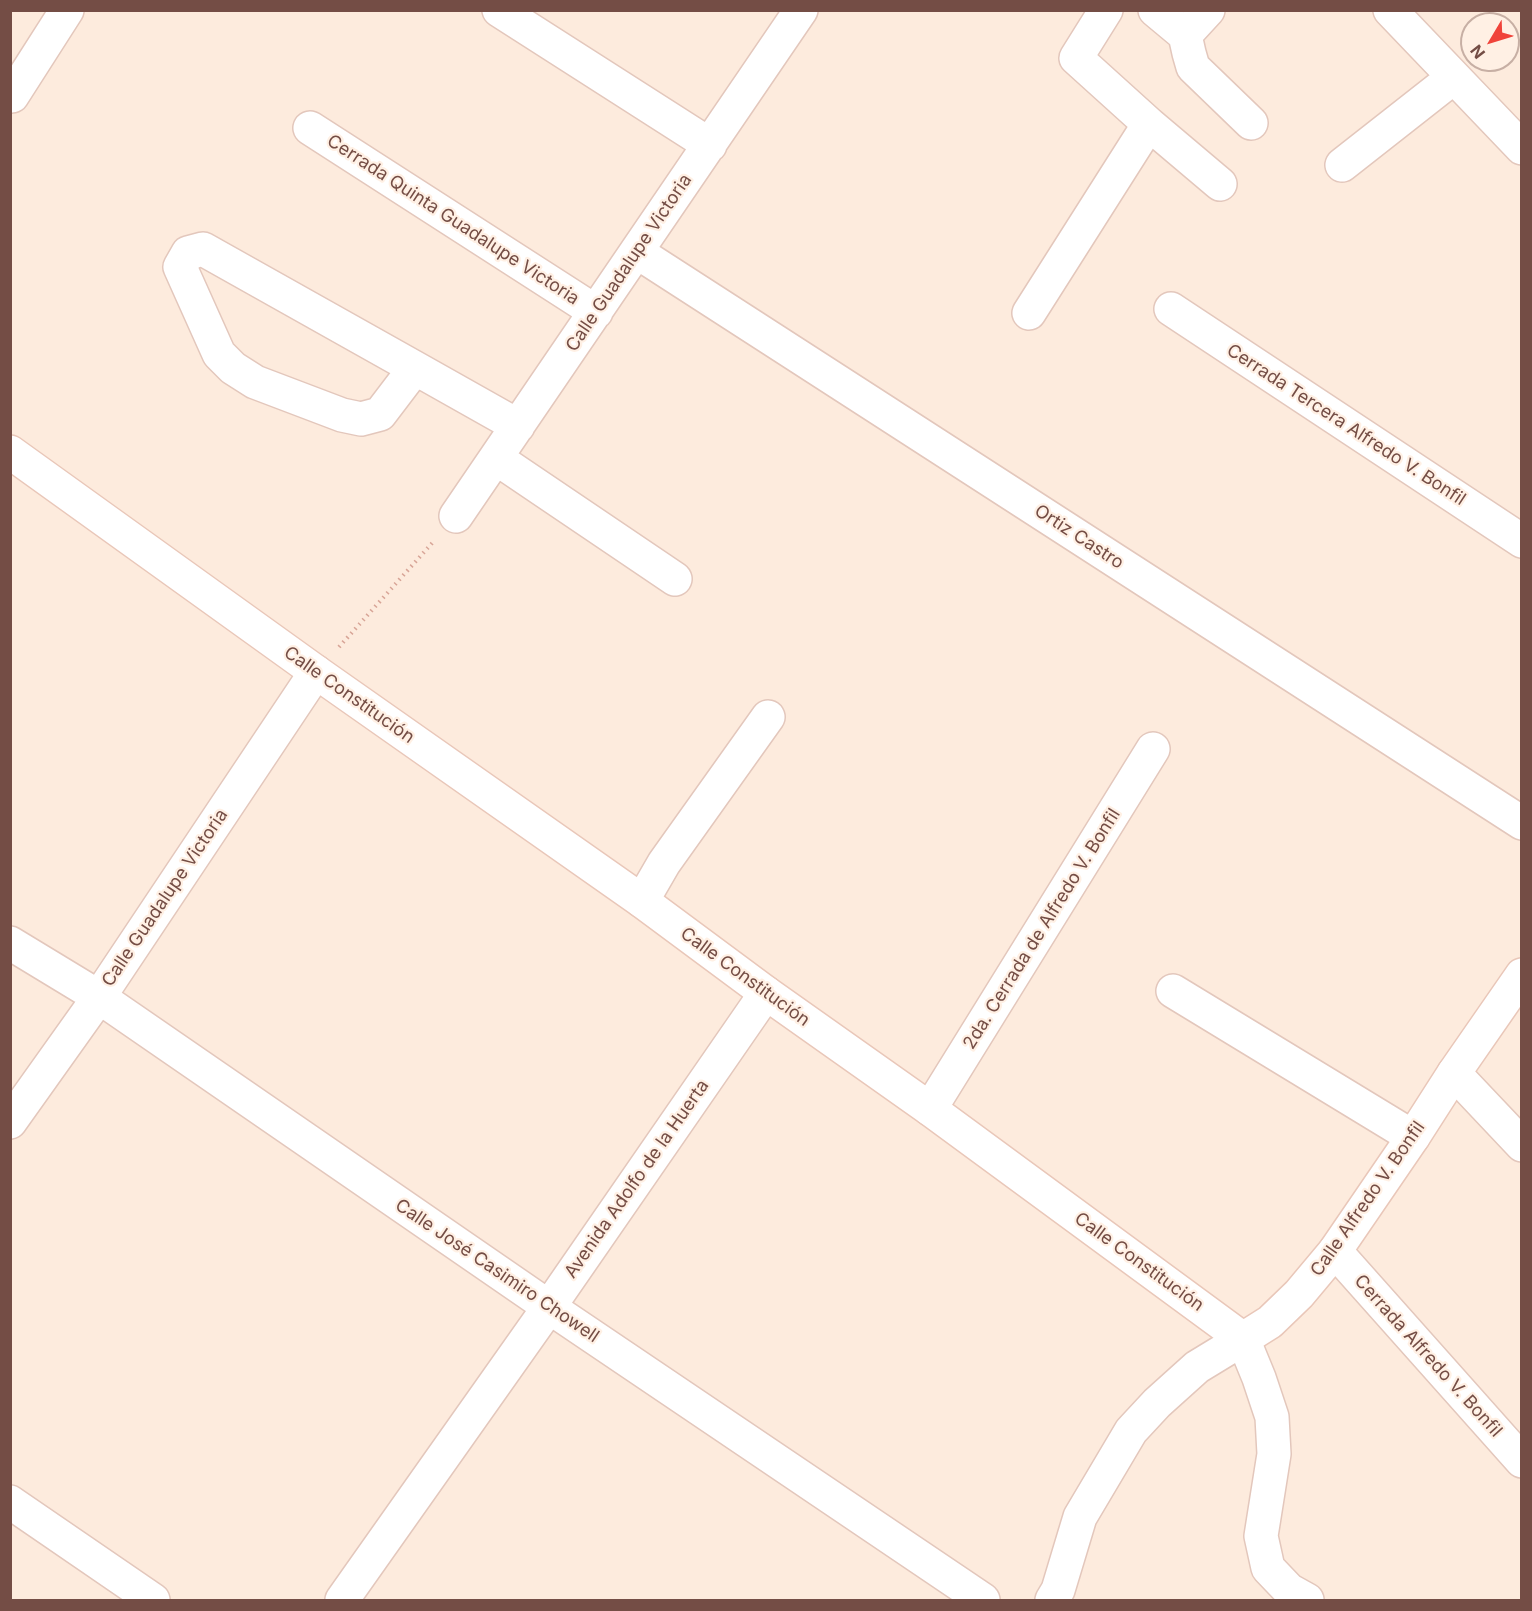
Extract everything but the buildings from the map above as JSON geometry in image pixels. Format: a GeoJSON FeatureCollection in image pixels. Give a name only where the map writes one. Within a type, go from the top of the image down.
{"type":"FeatureCollection","features":[{"type":"Feature","properties":{"kind":"street"},"geometry":{"type":"LineString","coordinates":[[12,96],[67,10]]}},
{"type":"Feature","properties":{"kind":"street"},"geometry":{"type":"LineString","coordinates":[[499,10],[710,144]]}},
{"type":"Feature","properties":{"kind":"street","name":"Calle Guadalupe Victoria"},"geometry":{"type":"LineString","coordinates":[[456,516],[801,10]]}},
{"type":"Feature","properties":{"kind":"street"},"geometry":{"type":"LineString","coordinates":[[1106,10],[1076,57],[1149,124],[1220,184]]}},
{"type":"Feature","properties":{"kind":"street"},"geometry":{"type":"LineString","coordinates":[[1155,10],[1185,35],[1193,67],[1251,123]]}},
{"type":"Feature","properties":{"kind":"street"},"geometry":{"type":"LineString","coordinates":[[1185,35],[1208,10]]}},
{"type":"Feature","properties":{"kind":"street"},"geometry":{"type":"LineString","coordinates":[[1390,10],[1521,148]]}},
{"type":"Feature","properties":{"kind":"street"},"geometry":{"type":"LineString","coordinates":[[1342,165],[1454,77]]}},
{"type":"Feature","properties":{"kind":"street"},"geometry":{"type":"LineString","coordinates":[[1029,313],[1149,124]]}},
{"type":"Feature","properties":{"kind":"street","name":"Cerrada Quinta Guadalupe Victoria"},"geometry":{"type":"LineString","coordinates":[[310,128],[596,312]]}},
{"type":"Feature","properties":{"kind":"street"},"geometry":{"type":"LineString","coordinates":[[415,368],[380,414],[361,419],[342,415],[255,382],[232,368],[219,354],[180,267],[188,253],[202,249],[415,368],[518,426]]}},
{"type":"Feature","properties":{"kind":"street","name":"Ortiz Castro"},"geometry":{"type":"LineString","coordinates":[[637,252],[1521,823]]}},
{"type":"Feature","properties":{"kind":"street","name":"Cerrada Tercera Alfredo V. Bonfil"},"geometry":{"type":"LineString","coordinates":[[1171,309],[1521,541]]}},
{"type":"Feature","properties":{"kind":"street","name":"Calle Constitución"},"geometry":{"type":"LineString","coordinates":[[10,452],[316,672],[642,901],[1243,1339]]}},
{"type":"Feature","properties":{"kind":"street"},"geometry":{"type":"LineString","coordinates":[[496,458],[675,579]]}},
{"type":"Feature","properties":{"kind":"street","name":"Calle Guadalupe Victoria"},"geometry":{"type":"LineString","coordinates":[[10,1122],[99,997],[316,672]]}},
{"type":"Feature","properties":{"kind":"street"},"geometry":{"type":"LineString","coordinates":[[642,901],[664,862],[768,717]]}},
{"type":"Feature","properties":{"kind":"street","name":"2da. Cerrada de Alfredo V. Bonfil"},"geometry":{"type":"LineString","coordinates":[[930,1109],[1153,749]]}},
{"type":"Feature","properties":{"kind":"street","name":"Calle José Casimiro Chowell"},"geometry":{"type":"LineString","coordinates":[[10,943],[99,997],[549,1307],[982,1600]]}},
{"type":"Feature","properties":{"kind":"street","name":"Calle Alfredo V. Bonfil"},"geometry":{"type":"LineString","coordinates":[[1052,1600],[1058,1590],[1080,1517],[1131,1431],[1157,1403],[1197,1367],[1270,1322],[1299,1294],[1335,1251],[1521,975]]}},
{"type":"Feature","properties":{"kind":"street"},"geometry":{"type":"LineString","coordinates":[[1173,991],[1413,1137]]}},
{"type":"Feature","properties":{"kind":"street","name":"Avenida Adolfo de la Huerta"},"geometry":{"type":"LineString","coordinates":[[342,1600],[549,1307],[766,993]]}},
{"type":"Feature","properties":{"kind":"street"},"geometry":{"type":"LineString","coordinates":[[1454,1072],[1521,1145]]}},
{"type":"Feature","properties":{"kind":"street","name":"Cerrada Alfredo V. Bonfil"},"geometry":{"type":"LineString","coordinates":[[1335,1251],[1521,1461]]}},
{"type":"Feature","properties":{"kind":"street"},"geometry":{"type":"LineString","coordinates":[[1243,1339],[1272,1417],[1274,1454],[1261,1536],[1268,1568],[1289,1590],[1306,1600]]}},
{"type":"Feature","properties":{"kind":"street"},"geometry":{"type":"LineString","coordinates":[[10,1502],[153,1600]]}},
{"type":"Feature","properties":{"kind":"path"},"geometry":{"type":"LineString","coordinates":[[316,672],[456,516]]}}]}
